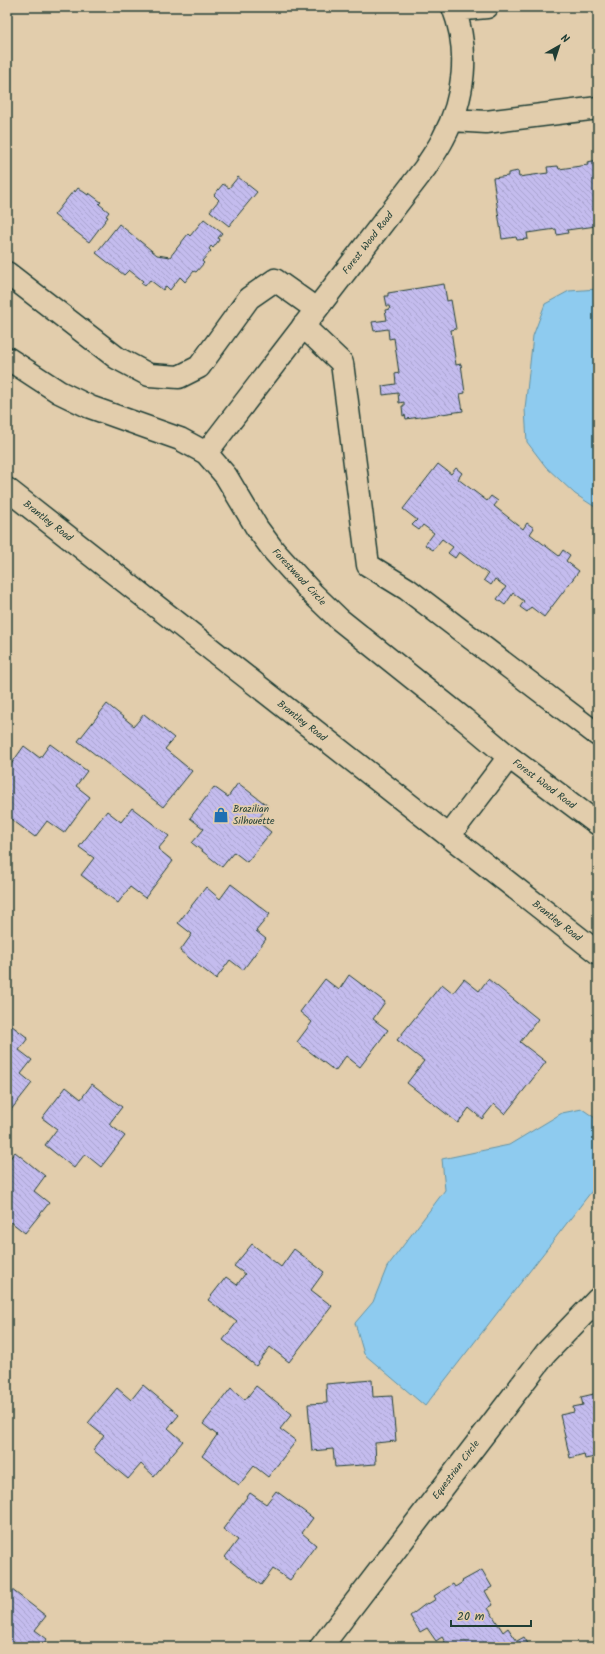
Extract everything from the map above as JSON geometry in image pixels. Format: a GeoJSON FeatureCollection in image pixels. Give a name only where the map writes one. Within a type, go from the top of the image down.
{"type":"FeatureCollection","features":[{"type":"Feature","properties":{"kind":"street"},"geometry":{"type":"LineString","coordinates":[[454,8],[487,7]]}},
{"type":"Feature","properties":{"kind":"street","name":"Forest Wood Road"},"geometry":{"type":"LineString","coordinates":[[206,453],[425,168],[444,138],[456,111],[462,80],[464,48],[454,8]]}},
{"type":"Feature","properties":{"kind":"street"},"geometry":{"type":"LineString","coordinates":[[452,120],[486,122],[598,108]]}},
{"type":"Feature","properties":{"kind":"street"},"geometry":{"type":"LineString","coordinates":[[7,273],[117,358],[148,375],[179,377],[198,367],[250,298],[275,280],[316,309]]}},
{"type":"Feature","properties":{"kind":"street"},"geometry":{"type":"LineString","coordinates":[[303,326],[342,363],[368,565],[407,589],[598,735]]}},
{"type":"Feature","properties":{"kind":"street","name":"Forestwood Circle"},"geometry":{"type":"LineString","coordinates":[[7,358],[59,392],[90,407],[180,439],[206,453],[226,476],[257,528],[274,551],[312,593],[339,619],[464,719],[509,758]]}},
{"type":"Feature","properties":{"kind":"street","name":"Brantley Road"},"geometry":{"type":"LineString","coordinates":[[7,488],[598,953]]}},
{"type":"Feature","properties":{"kind":"street"},"geometry":{"type":"LineString","coordinates":[[449,836],[509,758]]}},
{"type":"Feature","properties":{"kind":"street","name":"Forest Wood Road"},"geometry":{"type":"LineString","coordinates":[[509,758],[598,824]]}},
{"type":"Feature","properties":{"kind":"street","name":"Equestrian Circle"},"geometry":{"type":"LineString","coordinates":[[321,1647],[546,1353],[598,1299]]}},
{"type":"Feature","properties":{"kind":"water"},"geometry":{"type":"Polygon","coordinates":[[[598,289],[598,509],[575,494],[546,467],[527,442],[525,409],[533,336],[545,304],[569,291],[598,289]]]}},
{"type":"Feature","properties":{"kind":"water"},"geometry":{"type":"Polygon","coordinates":[[[582,1109],[598,1120],[598,1183],[425,1406],[364,1354],[355,1323],[373,1302],[387,1267],[445,1190],[442,1159],[509,1145],[562,1113],[582,1109]]]}},
{"type":"Feature","properties":{"kind":"building"},"geometry":{"type":"Polygon","coordinates":[[[598,160],[598,229],[596,229],[596,226],[567,230],[568,233],[557,235],[556,229],[527,233],[528,239],[517,240],[516,237],[502,239],[493,178],[508,176],[508,173],[518,171],[519,177],[548,173],[547,167],[558,166],[559,169],[588,165],[587,162],[598,160]]]}},
{"type":"Feature","properties":{"kind":"building"},"geometry":{"type":"Polygon","coordinates":[[[238,177],[257,192],[229,226],[210,211],[219,200],[214,195],[223,184],[229,188],[238,177]]]}},
{"type":"Feature","properties":{"kind":"building"},"geometry":{"type":"Polygon","coordinates":[[[78,188],[88,195],[89,193],[101,202],[99,204],[109,212],[106,216],[108,217],[89,242],[54,215],[74,190],[75,192],[78,188]]]}},
{"type":"Feature","properties":{"kind":"building"},"geometry":{"type":"Polygon","coordinates":[[[204,219],[222,233],[218,238],[219,240],[213,248],[211,246],[209,249],[211,251],[202,261],[204,263],[196,272],[194,271],[185,282],[180,277],[170,290],[166,286],[163,290],[150,280],[145,286],[141,283],[143,281],[129,270],[124,275],[96,253],[119,224],[157,255],[170,257],[188,234],[190,236],[204,219]]]}},
{"type":"Feature","properties":{"kind":"building"},"geometry":{"type":"Polygon","coordinates":[[[444,284],[447,301],[451,300],[456,329],[451,330],[456,365],[461,364],[465,393],[460,394],[463,411],[406,419],[405,415],[403,416],[402,406],[404,406],[404,402],[399,403],[398,393],[383,395],[382,386],[396,384],[395,374],[399,373],[394,338],[389,339],[388,329],[374,331],[372,322],[387,320],[385,310],[390,309],[389,306],[387,306],[385,296],[388,296],[388,293],[444,284]]]}},
{"type":"Feature","properties":{"kind":"building"},"geometry":{"type":"Polygon","coordinates":[[[438,464],[451,474],[456,468],[462,473],[458,479],[487,501],[491,496],[498,501],[494,506],[523,529],[527,523],[534,528],[530,534],[559,556],[563,550],[570,555],[566,561],[579,571],[544,617],[531,607],[527,612],[520,607],[524,601],[513,593],[505,605],[497,599],[506,587],[495,579],[491,585],[484,580],[488,574],[459,552],[455,558],[448,553],[453,547],[442,539],[433,550],[425,545],[434,533],[423,525],[419,530],[412,525],[417,520],[403,509],[438,464]]]}},
{"type":"Feature","properties":{"kind":"building"},"geometry":{"type":"Polygon","coordinates":[[[107,704],[134,726],[144,714],[174,738],[165,749],[192,771],[163,807],[78,741],[107,704]]]}},
{"type":"Feature","properties":{"kind":"building"},"geometry":{"type":"Polygon","coordinates":[[[50,744],[87,771],[76,786],[90,797],[64,833],[47,821],[35,837],[7,816],[7,800],[11,794],[7,790],[7,770],[24,746],[40,758],[50,744]]]}},
{"type":"Feature","properties":{"kind":"building"},"geometry":{"type":"Polygon","coordinates":[[[238,783],[268,806],[257,821],[271,832],[247,862],[234,852],[222,867],[192,843],[204,829],[190,818],[214,787],[228,797],[238,783]]]}},
{"type":"Feature","properties":{"kind":"building"},"geometry":{"type":"Polygon","coordinates":[[[132,808],[169,836],[158,849],[173,861],[145,898],[130,887],[118,903],[81,875],[94,858],[79,847],[107,811],[121,822],[132,808]]]}},
{"type":"Feature","properties":{"kind":"building"},"geometry":{"type":"Polygon","coordinates":[[[231,884],[270,914],[256,931],[266,939],[243,970],[230,960],[216,979],[180,951],[192,934],[178,923],[206,887],[220,899],[231,884]]]}},
{"type":"Feature","properties":{"kind":"building"},"geometry":{"type":"Polygon","coordinates":[[[349,975],[385,1002],[373,1019],[388,1030],[360,1067],[346,1056],[335,1071],[297,1042],[312,1022],[300,1012],[325,979],[339,990],[349,975]]]}},
{"type":"Feature","properties":{"kind":"building"},"geometry":{"type":"Polygon","coordinates":[[[464,979],[479,991],[488,979],[538,1019],[520,1042],[546,1062],[505,1114],[494,1104],[482,1119],[469,1108],[458,1123],[407,1083],[424,1061],[397,1040],[442,984],[453,993],[464,979]]]}},
{"type":"Feature","properties":{"kind":"building"},"geometry":{"type":"Polygon","coordinates":[[[7,1022],[28,1038],[19,1050],[32,1060],[21,1074],[32,1083],[7,1115],[7,1022]]]}},
{"type":"Feature","properties":{"kind":"building"},"geometry":{"type":"Polygon","coordinates":[[[92,1084],[122,1107],[109,1124],[125,1136],[101,1167],[85,1154],[74,1168],[45,1145],[57,1129],[42,1118],[66,1087],[81,1099],[92,1084]]]}},
{"type":"Feature","properties":{"kind":"building"},"geometry":{"type":"Polygon","coordinates":[[[15,1152],[45,1176],[34,1191],[49,1203],[25,1233],[11,1222],[7,1228],[7,1162],[15,1152]]]}},
{"type":"Feature","properties":{"kind":"building"},"geometry":{"type":"Polygon","coordinates":[[[252,1244],[281,1267],[294,1249],[324,1272],[311,1290],[332,1306],[289,1362],[270,1347],[256,1366],[223,1340],[237,1322],[208,1300],[226,1277],[237,1285],[245,1274],[234,1266],[252,1244]]]}},
{"type":"Feature","properties":{"kind":"building"},"geometry":{"type":"Polygon","coordinates":[[[372,1380],[373,1397],[392,1396],[396,1441],[375,1443],[376,1464],[335,1467],[333,1449],[312,1451],[308,1404],[327,1403],[326,1384],[372,1380]]]}},
{"type":"Feature","properties":{"kind":"building"},"geometry":{"type":"Polygon","coordinates":[[[143,1385],[179,1415],[168,1428],[183,1441],[154,1476],[141,1464],[128,1479],[93,1450],[104,1436],[88,1423],[117,1388],[131,1400],[143,1385]]]}},
{"type":"Feature","properties":{"kind":"building"},"geometry":{"type":"Polygon","coordinates":[[[256,1386],[292,1414],[280,1429],[296,1441],[268,1477],[254,1466],[239,1485],[202,1456],[217,1435],[203,1424],[231,1388],[245,1400],[256,1386]]]}},
{"type":"Feature","properties":{"kind":"building"},"geometry":{"type":"Polygon","coordinates":[[[598,1393],[598,1465],[596,1466],[595,1457],[585,1459],[584,1454],[570,1458],[560,1415],[574,1412],[573,1407],[583,1405],[581,1397],[598,1393]]]}},
{"type":"Feature","properties":{"kind":"building"},"geometry":{"type":"Polygon","coordinates":[[[276,1491],[313,1518],[302,1533],[316,1545],[290,1580],[273,1569],[261,1585],[225,1557],[238,1540],[223,1529],[250,1493],[266,1504],[276,1491]]]}},
{"type":"Feature","properties":{"kind":"building"},"geometry":{"type":"Polygon","coordinates":[[[482,1570],[492,1587],[485,1591],[493,1605],[488,1608],[503,1632],[508,1628],[517,1641],[524,1637],[530,1647],[448,1647],[442,1637],[436,1641],[427,1628],[420,1632],[410,1616],[427,1603],[428,1604],[436,1599],[434,1596],[453,1584],[455,1587],[463,1582],[462,1581],[482,1570]]]}},
{"type":"Feature","properties":{"kind":"building"},"geometry":{"type":"Polygon","coordinates":[[[7,1586],[46,1616],[35,1630],[47,1639],[41,1647],[7,1647],[7,1586]]]}},
{"type":"Feature","properties":{"kind":"place","name":"Brazilian Silhouette"},"geometry":{"type":"Point","coordinates":[221,815]}}]}
